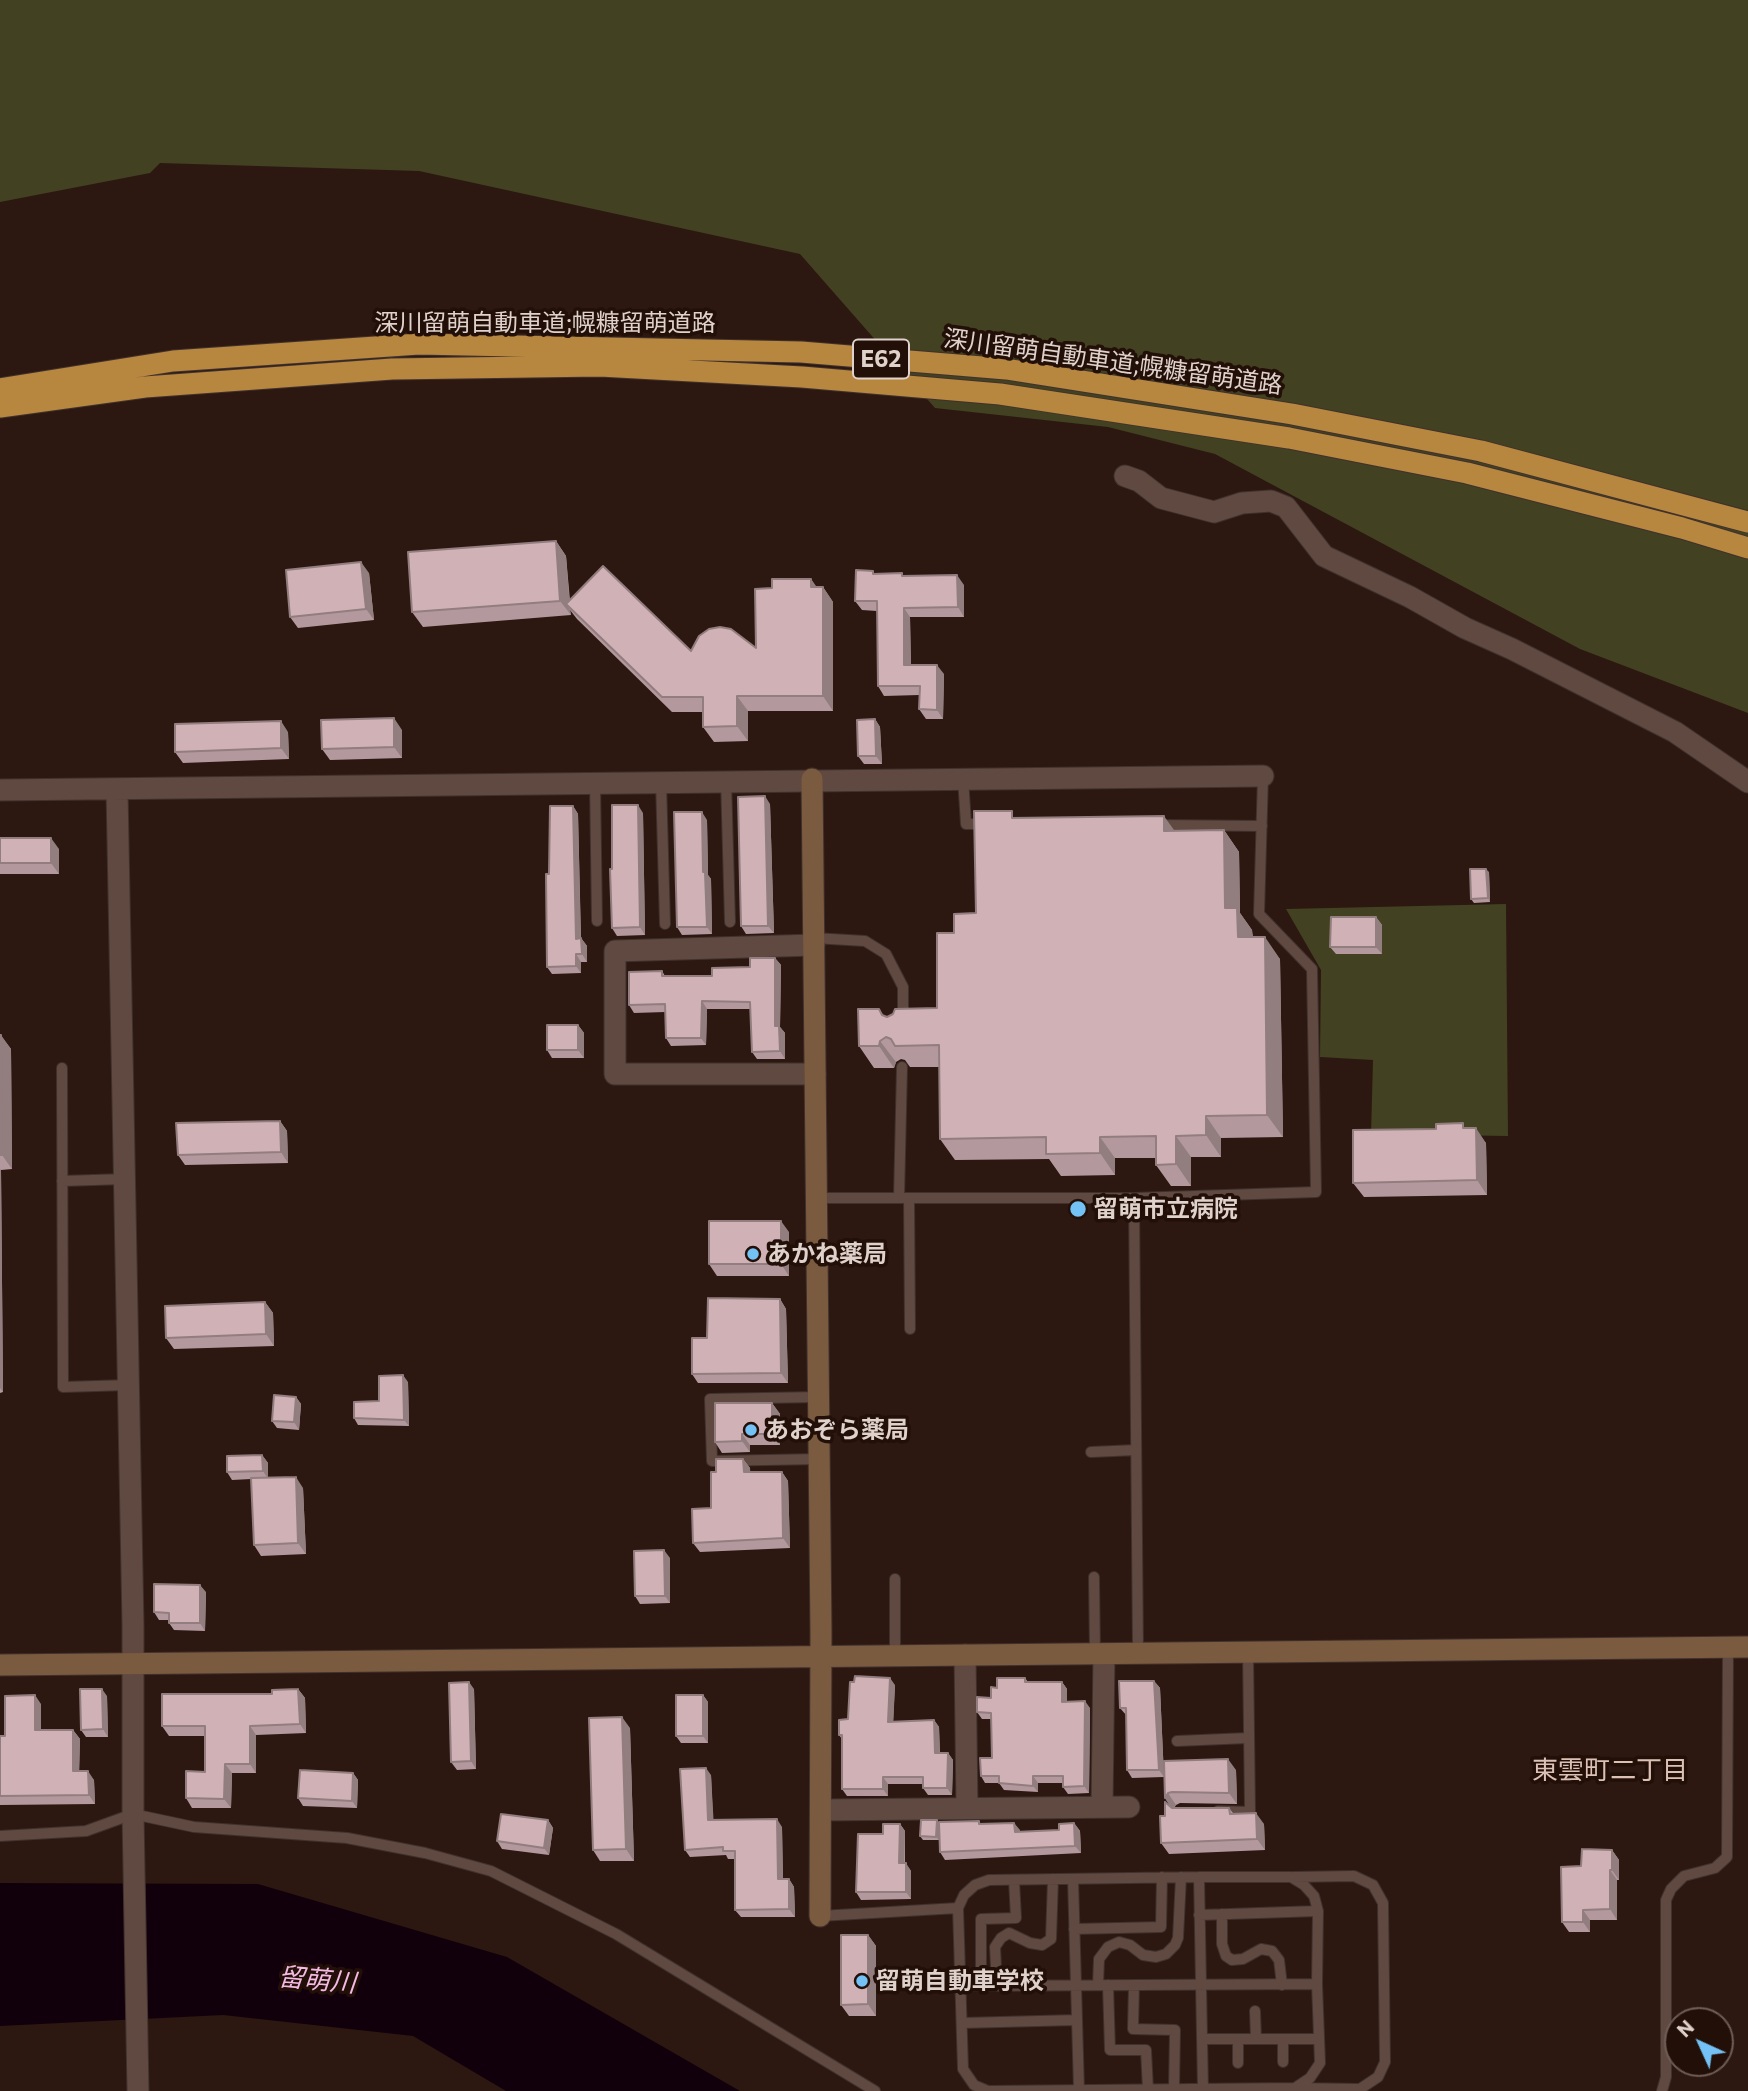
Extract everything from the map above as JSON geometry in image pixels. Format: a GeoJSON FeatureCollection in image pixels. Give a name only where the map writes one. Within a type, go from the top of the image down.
{"type":"FeatureCollection","features":[{"type":"Feature","properties":{"kind":"highway","name":"深川留萌自動車道;幌糠留萌道路"},"geometry":{"type":"LineString","coordinates":[[0,389],[173,361],[419,344],[800,352],[1006,369],[1292,414],[1481,451],[1748,522]]}},
{"type":"Feature","properties":{"kind":"highway","name":"深川留萌自動車道;幌糠留萌道路"},"geometry":{"type":"LineString","coordinates":[[0,407],[145,387],[392,369],[600,366],[815,379],[1000,394],[1289,438],[1466,473],[1682,528],[1748,548]]}},
{"type":"Feature","properties":{"kind":"street"},"geometry":{"type":"LineString","coordinates":[[1125,476],[1139,481],[1161,498],[1214,512],[1242,503],[1271,501],[1286,507],[1324,556],[1675,732],[1748,782]]}},
{"type":"Feature","properties":{"kind":"street"},"geometry":{"type":"LineString","coordinates":[[0,790],[1263,776]]}},
{"type":"Feature","properties":{"kind":"street"},"geometry":{"type":"LineString","coordinates":[[812,779],[821,1657],[820,1916]]}},
{"type":"Feature","properties":{"kind":"street"},"geometry":{"type":"LineString","coordinates":[[117,790],[129,1385],[138,2089]]}},
{"type":"Feature","properties":{"kind":"street"},"geometry":{"type":"LineString","coordinates":[[814,941],[615,951],[615,1074],[815,1074]]}},
{"type":"Feature","properties":{"kind":"street"},"geometry":{"type":"LineString","coordinates":[[0,1665],[1738,1647]]}},
{"type":"Feature","properties":{"kind":"street"},"geometry":{"type":"LineString","coordinates":[[1100,1654],[1102,1807]]}},
{"type":"Feature","properties":{"kind":"street"},"geometry":{"type":"LineString","coordinates":[[965,1655],[967,1808]]}},
{"type":"Feature","properties":{"kind":"street"},"geometry":{"type":"LineString","coordinates":[[821,1810],[1129,1807]]}},
{"type":"Feature","properties":{"kind":"lane"},"geometry":{"type":"LineString","coordinates":[[816,1198],[1134,1198],[1315,1192],[1312,970],[1259,914],[1263,776]]}},
{"type":"Feature","properties":{"kind":"lane"},"geometry":{"type":"LineString","coordinates":[[963,778],[966,824],[993,824]]}},
{"type":"Feature","properties":{"kind":"lane"},"geometry":{"type":"LineString","coordinates":[[726,780],[730,922]]}},
{"type":"Feature","properties":{"kind":"lane"},"geometry":{"type":"LineString","coordinates":[[595,782],[597,921]]}},
{"type":"Feature","properties":{"kind":"lane"},"geometry":{"type":"LineString","coordinates":[[661,782],[665,924]]}},
{"type":"Feature","properties":{"kind":"lane"},"geometry":{"type":"LineString","coordinates":[[1141,825],[1262,826]]}},
{"type":"Feature","properties":{"kind":"lane"},"geometry":{"type":"LineString","coordinates":[[814,941],[865,941],[886,954],[903,987],[902,1031]]}},
{"type":"Feature","properties":{"kind":"lane"},"geometry":{"type":"LineString","coordinates":[[62,1068],[63,1387],[129,1385]]}},
{"type":"Feature","properties":{"kind":"lane"},"geometry":{"type":"LineString","coordinates":[[902,1068],[910,1329]]}},
{"type":"Feature","properties":{"kind":"lane"},"geometry":{"type":"LineString","coordinates":[[62,1181],[125,1180]]}},
{"type":"Feature","properties":{"kind":"lane"},"geometry":{"type":"LineString","coordinates":[[1134,1198],[1138,1653]]}},
{"type":"Feature","properties":{"kind":"lane"},"geometry":{"type":"LineString","coordinates":[[818,1397],[710,1399],[712,1461],[819,1459]]}},
{"type":"Feature","properties":{"kind":"lane"},"geometry":{"type":"LineString","coordinates":[[1091,1452],[1136,1450]]}},
{"type":"Feature","properties":{"kind":"lane"},"geometry":{"type":"LineString","coordinates":[[1094,1577],[1100,1654]]}},
{"type":"Feature","properties":{"kind":"lane"},"geometry":{"type":"LineString","coordinates":[[895,1579],[895,1656]]}},
{"type":"Feature","properties":{"kind":"lane"},"geometry":{"type":"LineString","coordinates":[[1662,2091],[1666,2077],[1667,1900],[1671,1889],[1684,1876],[1715,1868],[1727,1857],[1738,1647]]}},
{"type":"Feature","properties":{"kind":"lane"},"geometry":{"type":"LineString","coordinates":[[1208,1811],[1250,1812],[1248,1652]]}},
{"type":"Feature","properties":{"kind":"lane"},"geometry":{"type":"LineString","coordinates":[[1177,1741],[1248,1738]]}},
{"type":"Feature","properties":{"kind":"lane"},"geometry":{"type":"LineString","coordinates":[[0,1836],[86,1831],[133,1821],[347,1839],[425,1853],[491,1871],[616,1934],[875,2091]]}},
{"type":"Feature","properties":{"kind":"lane"},"geometry":{"type":"LineString","coordinates":[[1074,1929],[1161,1927],[1162,1877]]}},
{"type":"Feature","properties":{"kind":"lane"},"geometry":{"type":"LineString","coordinates":[[1148,2090],[1146,2050],[1110,2050],[1099,1959],[1108,1947],[1119,1942],[1130,1945],[1143,1955],[1156,1956],[1166,1954],[1175,1945],[1178,1938],[1181,1877]]}},
{"type":"Feature","properties":{"kind":"lane"},"geometry":{"type":"LineString","coordinates":[[1199,1877],[1203,2090]]}},
{"type":"Feature","properties":{"kind":"lane"},"geometry":{"type":"LineString","coordinates":[[1199,1877],[1354,1877],[1373,1885],[1383,1903],[1385,2062],[1378,2077],[1360,2089],[988,2091],[974,2085],[963,2069],[958,1908],[964,1895],[975,1885],[989,1880],[1199,1877]]}},
{"type":"Feature","properties":{"kind":"lane"},"geometry":{"type":"LineString","coordinates":[[1291,1877],[1304,1885],[1314,1896],[1318,1911],[1317,1984],[1321,2063],[1310,2078],[1295,2088]]}},
{"type":"Feature","properties":{"kind":"lane"},"geometry":{"type":"LineString","coordinates":[[997,1986],[995,1947],[1001,1938],[1009,1933],[1030,1943],[1042,1945],[1051,1939],[1052,1879]]}},
{"type":"Feature","properties":{"kind":"lane"},"geometry":{"type":"LineString","coordinates":[[1073,1879],[1079,2090]]}},
{"type":"Feature","properties":{"kind":"lane"},"geometry":{"type":"LineString","coordinates":[[981,1986],[981,1919],[1016,1917],[1014,1880]]}},
{"type":"Feature","properties":{"kind":"lane"},"geometry":{"type":"LineString","coordinates":[[820,1916],[958,1908]]}},
{"type":"Feature","properties":{"kind":"lane"},"geometry":{"type":"LineString","coordinates":[[1199,1915],[1318,1911]]}},
{"type":"Feature","properties":{"kind":"lane"},"geometry":{"type":"LineString","coordinates":[[1222,1914],[1222,1944],[1226,1956],[1232,1960],[1243,1959],[1261,1949],[1272,1951],[1279,1960],[1282,1984]]}},
{"type":"Feature","properties":{"kind":"lane"},"geometry":{"type":"LineString","coordinates":[[961,1986],[1317,1984]]}},
{"type":"Feature","properties":{"kind":"lane"},"geometry":{"type":"LineString","coordinates":[[1134,1985],[1133,2029],[1175,2030],[1174,2090]]}},
{"type":"Feature","properties":{"kind":"lane"},"geometry":{"type":"LineString","coordinates":[[1255,2011],[1256,2039]]}},
{"type":"Feature","properties":{"kind":"lane"},"geometry":{"type":"LineString","coordinates":[[962,2022],[1077,2020]]}},
{"type":"Feature","properties":{"kind":"lane"},"geometry":{"type":"LineString","coordinates":[[1202,2039],[1319,2039]]}},
{"type":"Feature","properties":{"kind":"lane"},"geometry":{"type":"LineString","coordinates":[[1238,2039],[1238,2063]]}},
{"type":"Feature","properties":{"kind":"lane"},"geometry":{"type":"LineString","coordinates":[[1283,2039],[1283,2062]]}},
{"type":"Feature","properties":{"kind":"shaded area"},"geometry":{"type":"Polygon","coordinates":[[[0,0],[1748,0],[1748,713],[1580,649],[1215,454],[1108,427],[935,408],[800,254],[419,171],[160,163],[150,173],[0,202],[0,0]]]}},
{"type":"Feature","properties":{"kind":"shaded area"},"geometry":{"type":"Polygon","coordinates":[[[1506,904],[1508,1136],[1371,1134],[1373,1060],[1320,1057],[1321,970],[1286,909],[1506,904]]]}},
{"type":"Feature","properties":{"kind":"water","name":"留萌川"},"geometry":{"type":"Polygon","coordinates":[[[0,1883],[258,1884],[507,1957],[740,2091],[506,2091],[413,2036],[223,2015],[0,2026],[0,1883]]]}},
{"type":"Feature","properties":{"kind":"building"},"geometry":{"type":"Polygon","coordinates":[[[556,541],[560,601],[412,612],[408,552],[556,541]]]}},
{"type":"Feature","properties":{"kind":"building"},"geometry":{"type":"Polygon","coordinates":[[[361,562],[366,609],[290,617],[286,570],[361,562]]]}},
{"type":"Feature","properties":{"kind":"building"},"geometry":{"type":"Polygon","coordinates":[[[603,566],[691,651],[699,636],[709,629],[720,627],[731,629],[756,648],[755,589],[772,588],[772,579],[811,579],[811,587],[823,587],[823,696],[737,696],[737,726],[703,727],[703,697],[662,697],[566,604],[603,566]]]}},
{"type":"Feature","properties":{"kind":"building"},"geometry":{"type":"Polygon","coordinates":[[[856,570],[873,571],[873,574],[902,573],[902,576],[957,575],[958,607],[904,608],[904,665],[937,665],[937,710],[919,709],[920,686],[878,686],[877,601],[855,601],[856,570]]]}},
{"type":"Feature","properties":{"kind":"building"},"geometry":{"type":"Polygon","coordinates":[[[394,718],[394,747],[322,749],[321,720],[394,718]]]}},
{"type":"Feature","properties":{"kind":"building"},"geometry":{"type":"Polygon","coordinates":[[[875,719],[876,756],[858,756],[857,720],[875,719]]]}},
{"type":"Feature","properties":{"kind":"building"},"geometry":{"type":"Polygon","coordinates":[[[281,721],[281,748],[175,752],[175,724],[281,721]]]}},
{"type":"Feature","properties":{"kind":"building"},"geometry":{"type":"Polygon","coordinates":[[[765,796],[768,926],[741,926],[738,797],[765,796]]]}},
{"type":"Feature","properties":{"kind":"building"},"geometry":{"type":"Polygon","coordinates":[[[612,805],[638,805],[640,927],[612,928],[612,805]]]}},
{"type":"Feature","properties":{"kind":"building"},"geometry":{"type":"Polygon","coordinates":[[[550,806],[573,806],[576,939],[581,938],[582,954],[576,954],[576,966],[547,967],[546,874],[549,874],[550,806]]]}},
{"type":"Feature","properties":{"kind":"building"},"geometry":{"type":"Polygon","coordinates":[[[974,811],[1012,811],[1012,818],[1164,816],[1164,831],[1224,830],[1225,908],[1237,908],[1238,937],[1265,937],[1267,1115],[1206,1116],[1206,1135],[1176,1136],[1176,1164],[1156,1165],[1156,1136],[1100,1137],[1100,1153],[1046,1154],[1046,1137],[940,1139],[939,1045],[895,1046],[891,1039],[886,1037],[880,1041],[879,1046],[859,1046],[858,1009],[879,1009],[882,1015],[887,1017],[893,1014],[895,1009],[937,1008],[937,933],[954,933],[954,914],[976,913],[974,811]]]}},
{"type":"Feature","properties":{"kind":"building"},"geometry":{"type":"Polygon","coordinates":[[[674,812],[702,812],[707,927],[677,927],[674,812]]]}},
{"type":"Feature","properties":{"kind":"building"},"geometry":{"type":"Polygon","coordinates":[[[0,838],[51,838],[51,863],[0,863],[0,838]]]}},
{"type":"Feature","properties":{"kind":"building"},"geometry":{"type":"Polygon","coordinates":[[[1470,869],[1486,869],[1488,898],[1471,899],[1470,869]]]}},
{"type":"Feature","properties":{"kind":"building"},"geometry":{"type":"Polygon","coordinates":[[[1331,917],[1376,917],[1376,947],[1330,947],[1331,917]]]}},
{"type":"Feature","properties":{"kind":"building"},"geometry":{"type":"Polygon","coordinates":[[[750,958],[775,958],[775,1026],[779,1026],[780,1051],[752,1052],[750,1002],[702,1001],[701,1038],[666,1038],[665,1004],[629,1005],[629,972],[662,971],[662,976],[712,976],[712,968],[750,967],[750,958]]]}},
{"type":"Feature","properties":{"kind":"building"},"geometry":{"type":"Polygon","coordinates":[[[547,1025],[578,1025],[578,1050],[547,1050],[547,1025]]]}},
{"type":"Feature","properties":{"kind":"building"},"geometry":{"type":"Polygon","coordinates":[[[1,1035],[2,1155],[0,1155],[1,1035]]]}},
{"type":"Feature","properties":{"kind":"building"},"geometry":{"type":"Polygon","coordinates":[[[280,1121],[281,1152],[178,1155],[176,1123],[280,1121]]]}},
{"type":"Feature","properties":{"kind":"building"},"geometry":{"type":"Polygon","coordinates":[[[1463,1123],[1463,1128],[1476,1128],[1477,1180],[1353,1183],[1353,1130],[1436,1129],[1436,1124],[1463,1123]]]}},
{"type":"Feature","properties":{"kind":"building","name":"あかね薬局"},"geometry":{"type":"Polygon","coordinates":[[[709,1221],[781,1221],[781,1264],[709,1264],[709,1221]]]}},
{"type":"Feature","properties":{"kind":"building"},"geometry":{"type":"Polygon","coordinates":[[[708,1298],[780,1299],[781,1373],[692,1374],[692,1338],[707,1338],[708,1298]]]}},
{"type":"Feature","properties":{"kind":"building"},"geometry":{"type":"Polygon","coordinates":[[[265,1302],[266,1334],[166,1338],[165,1306],[265,1302]]]}},
{"type":"Feature","properties":{"kind":"building"},"geometry":{"type":"Polygon","coordinates":[[[403,1375],[404,1420],[354,1418],[354,1402],[379,1401],[379,1376],[403,1375]]]}},
{"type":"Feature","properties":{"kind":"building"},"geometry":{"type":"Polygon","coordinates":[[[274,1395],[296,1397],[294,1422],[272,1421],[274,1395]]]}},
{"type":"Feature","properties":{"kind":"building"},"geometry":{"type":"Polygon","coordinates":[[[715,1403],[772,1403],[772,1434],[742,1434],[742,1441],[715,1442],[715,1403]]]}},
{"type":"Feature","properties":{"kind":"building"},"geometry":{"type":"Polygon","coordinates":[[[262,1455],[263,1471],[227,1472],[227,1456],[262,1455]]]}},
{"type":"Feature","properties":{"kind":"building"},"geometry":{"type":"Polygon","coordinates":[[[716,1459],[743,1459],[744,1472],[782,1472],[783,1538],[693,1543],[692,1509],[711,1508],[711,1472],[716,1472],[716,1459]]]}},
{"type":"Feature","properties":{"kind":"building"},"geometry":{"type":"Polygon","coordinates":[[[296,1477],[298,1543],[254,1545],[251,1478],[296,1477]]]}},
{"type":"Feature","properties":{"kind":"building"},"geometry":{"type":"Polygon","coordinates":[[[664,1550],[665,1596],[635,1596],[634,1551],[664,1550]]]}},
{"type":"Feature","properties":{"kind":"building"},"geometry":{"type":"Polygon","coordinates":[[[154,1584],[200,1585],[200,1623],[169,1623],[169,1613],[154,1612],[154,1584]]]}},
{"type":"Feature","properties":{"kind":"building"},"geometry":{"type":"Polygon","coordinates":[[[855,1676],[890,1678],[888,1722],[934,1720],[935,1753],[948,1753],[947,1788],[923,1788],[923,1777],[883,1777],[883,1789],[842,1789],[842,1735],[839,1735],[839,1720],[848,1719],[850,1682],[854,1682],[855,1676]]]}},
{"type":"Feature","properties":{"kind":"building"},"geometry":{"type":"Polygon","coordinates":[[[997,1678],[1025,1678],[1025,1682],[1062,1682],[1062,1702],[1085,1701],[1084,1786],[1063,1787],[1063,1776],[1033,1776],[1033,1786],[999,1783],[999,1776],[981,1776],[980,1758],[992,1758],[991,1713],[977,1712],[977,1697],[991,1698],[991,1687],[997,1688],[997,1678]]]}},
{"type":"Feature","properties":{"kind":"building"},"geometry":{"type":"Polygon","coordinates":[[[1119,1681],[1154,1681],[1159,1770],[1127,1770],[1126,1708],[1120,1708],[1119,1681]]]}},
{"type":"Feature","properties":{"kind":"building"},"geometry":{"type":"Polygon","coordinates":[[[469,1682],[471,1761],[451,1762],[449,1683],[469,1682]]]}},
{"type":"Feature","properties":{"kind":"building"},"geometry":{"type":"Polygon","coordinates":[[[80,1689],[102,1689],[103,1729],[81,1730],[80,1689]]]}},
{"type":"Feature","properties":{"kind":"building"},"geometry":{"type":"Polygon","coordinates":[[[298,1689],[300,1724],[250,1726],[250,1764],[225,1764],[224,1799],[186,1798],[186,1771],[205,1772],[205,1726],[162,1726],[162,1694],[272,1694],[272,1690],[298,1689]]]}},
{"type":"Feature","properties":{"kind":"building"},"geometry":{"type":"Polygon","coordinates":[[[35,1695],[35,1730],[73,1730],[73,1771],[88,1771],[89,1795],[0,1796],[0,1736],[5,1736],[5,1696],[35,1695]]]}},
{"type":"Feature","properties":{"kind":"building"},"geometry":{"type":"Polygon","coordinates":[[[676,1695],[703,1695],[703,1736],[676,1736],[676,1695]]]}},
{"type":"Feature","properties":{"kind":"building"},"geometry":{"type":"Polygon","coordinates":[[[622,1717],[626,1849],[593,1850],[589,1718],[622,1717]]]}},
{"type":"Feature","properties":{"kind":"building"},"geometry":{"type":"Polygon","coordinates":[[[1228,1759],[1229,1793],[1172,1792],[1165,1798],[1164,1761],[1228,1759]]]}},
{"type":"Feature","properties":{"kind":"building"},"geometry":{"type":"Polygon","coordinates":[[[706,1768],[708,1820],[777,1819],[778,1879],[789,1879],[789,1909],[735,1910],[735,1851],[723,1851],[723,1847],[685,1850],[680,1769],[706,1768]]]}},
{"type":"Feature","properties":{"kind":"building"},"geometry":{"type":"Polygon","coordinates":[[[300,1770],[353,1773],[352,1801],[298,1798],[300,1770]]]}},
{"type":"Feature","properties":{"kind":"building"},"geometry":{"type":"Polygon","coordinates":[[[1165,1802],[1172,1808],[1229,1808],[1230,1814],[1256,1813],[1257,1839],[1161,1843],[1160,1816],[1165,1816],[1165,1802]]]}},
{"type":"Feature","properties":{"kind":"building"},"geometry":{"type":"Polygon","coordinates":[[[501,1814],[548,1820],[544,1848],[497,1841],[501,1814]]]}},
{"type":"Feature","properties":{"kind":"building"},"geometry":{"type":"Polygon","coordinates":[[[921,1820],[937,1820],[936,1837],[920,1836],[921,1820]]]}},
{"type":"Feature","properties":{"kind":"building"},"geometry":{"type":"Polygon","coordinates":[[[979,1821],[979,1824],[1014,1823],[1015,1832],[1059,1830],[1059,1824],[1074,1823],[1075,1846],[940,1852],[939,1822],[979,1821]]]}},
{"type":"Feature","properties":{"kind":"building"},"geometry":{"type":"Polygon","coordinates":[[[883,1824],[900,1824],[899,1863],[906,1863],[906,1892],[856,1892],[858,1834],[883,1834],[883,1824]]]}},
{"type":"Feature","properties":{"kind":"building"},"geometry":{"type":"Polygon","coordinates":[[[1582,1849],[1612,1850],[1610,1909],[1583,1910],[1583,1922],[1562,1922],[1561,1867],[1581,1866],[1582,1849]]]}},
{"type":"Feature","properties":{"kind":"building"},"geometry":{"type":"Polygon","coordinates":[[[841,1935],[868,1935],[868,2004],[841,2005],[841,1935]]]}},
{"type":"Feature","properties":{"kind":"place","name":"留萌市立病院"},"geometry":{"type":"Point","coordinates":[1078,1209]}},
{"type":"Feature","properties":{"kind":"place","name":"あかね薬局"},"geometry":{"type":"Point","coordinates":[753,1254]}},
{"type":"Feature","properties":{"kind":"place","name":"あおぞら薬局"},"geometry":{"type":"Point","coordinates":[751,1430]}},
{"type":"Feature","properties":{"kind":"place","name":"留萌自動車学校"},"geometry":{"type":"Point","coordinates":[862,1981]}},
{"type":"Feature","properties":{"kind":"district","name":"東雲町二丁目"},"geometry":{"type":"Point","coordinates":[1610,1770]}}]}
